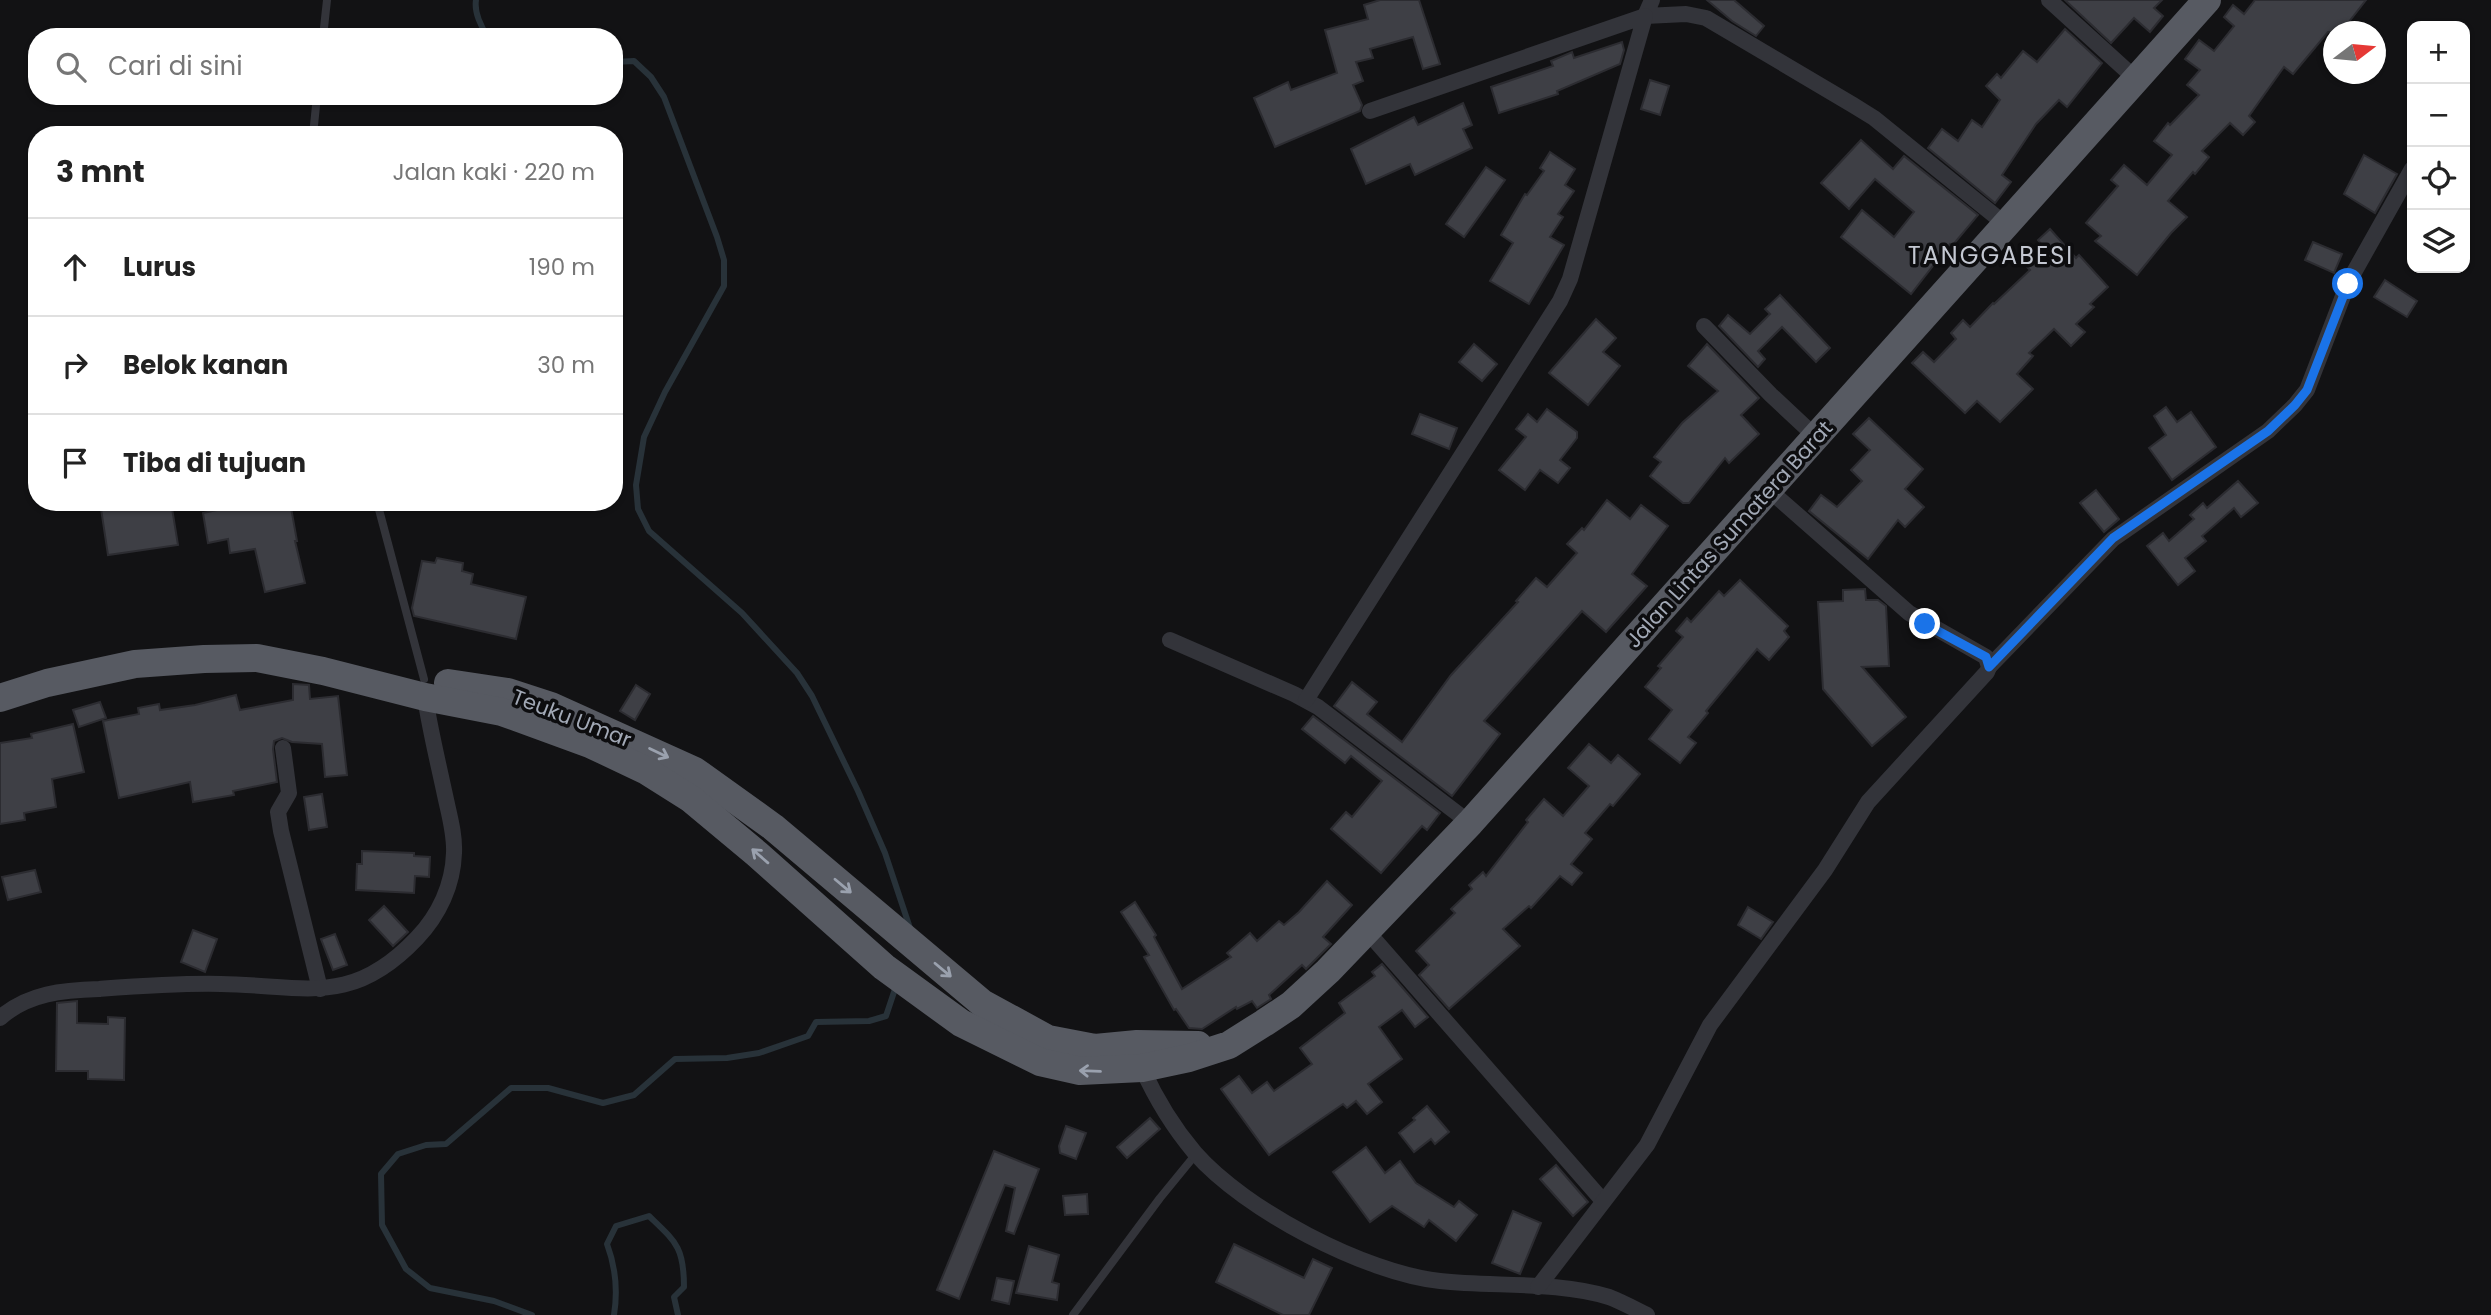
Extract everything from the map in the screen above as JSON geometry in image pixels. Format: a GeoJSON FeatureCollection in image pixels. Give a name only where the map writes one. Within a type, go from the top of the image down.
{"type":"FeatureCollection","features":[{"type":"Feature","properties":{"kind":"highway","name":"Jalan Lintas Sumatera Barat"},"geometry":{"type":"LineString","coordinates":[[961,1023],[1040,1062],[1095,1072],[1142,1068],[1189,1058],[1229,1045],[1291,1005],[1328,971],[1470,823],[2207,0]]}},
{"type":"Feature","properties":{"kind":"highway","name":"Teuku Umar"},"geometry":{"type":"LineString","coordinates":[[0,679],[40,666],[130,646],[200,641],[255,641],[322,653],[424,688]]}},
{"type":"Feature","properties":{"kind":"highway","name":"Teuku Umar"},"geometry":{"type":"LineString","coordinates":[[0,698],[47,683],[135,664],[257,658],[505,702],[551,706],[695,771],[773,827],[982,1003],[1048,1039],[1095,1048],[1137,1044],[1229,1045]]}},
{"type":"Feature","properties":{"kind":"highway","name":"Teuku Umar"},"geometry":{"type":"LineString","coordinates":[[505,702],[645,770],[691,799],[757,853],[884,967],[961,1023]]}},
{"type":"Feature","properties":{"kind":"street"},"geometry":{"type":"LineString","coordinates":[[1306,700],[1560,301],[1570,279],[1651,0]]}},
{"type":"Feature","properties":{"kind":"street"},"geometry":{"type":"LineString","coordinates":[[2049,0],[2137,80]]}},
{"type":"Feature","properties":{"kind":"street"},"geometry":{"type":"LineString","coordinates":[[1370,111],[1645,16],[1686,14],[1706,18],[1874,118],[2005,224]]}},
{"type":"Feature","properties":{"kind":"street"},"geometry":{"type":"LineString","coordinates":[[1538,1287],[1652,1138],[1710,1025],[1820,878],[1868,802],[1989,667],[2113,538],[2268,431],[2307,390],[2348,284],[2407,178]]}},
{"type":"Feature","properties":{"kind":"street"},"geometry":{"type":"LineString","coordinates":[[1704,326],[1816,437]]}},
{"type":"Feature","properties":{"kind":"street"},"geometry":{"type":"LineString","coordinates":[[1768,489],[1909,612],[1986,657],[1989,667]]}},
{"type":"Feature","properties":{"kind":"street"},"geometry":{"type":"LineString","coordinates":[[1170,640],[1318,707],[1470,823]]}},
{"type":"Feature","properties":{"kind":"street"},"geometry":{"type":"LineString","coordinates":[[0,1018],[26,1002],[66,990],[215,984],[320,989],[351,984],[390,962],[425,930],[447,892],[454,852],[424,688]]}},
{"type":"Feature","properties":{"kind":"street"},"geometry":{"type":"LineString","coordinates":[[283,748],[289,793],[278,812],[320,989]]}},
{"type":"Feature","properties":{"kind":"street"},"geometry":{"type":"LineString","coordinates":[[1366,930],[1603,1201]]}},
{"type":"Feature","properties":{"kind":"street"},"geometry":{"type":"LineString","coordinates":[[1142,1068],[1159,1104],[1196,1154],[1235,1188],[1275,1217],[1314,1239],[1403,1275],[1437,1281],[1538,1287],[1597,1294],[1647,1315]]}},
{"type":"Feature","properties":{"kind":"lane"},"geometry":{"type":"LineString","coordinates":[[324,28],[327,0]]}},
{"type":"Feature","properties":{"kind":"lane"},"geometry":{"type":"LineString","coordinates":[[314,126],[316,105]]}},
{"type":"Feature","properties":{"kind":"lane"},"geometry":{"type":"LineString","coordinates":[[379,511],[424,688]]}},
{"type":"Feature","properties":{"kind":"lane"},"geometry":{"type":"LineString","coordinates":[[1073,1315],[1196,1154]]}},
{"type":"Feature","properties":{"kind":"building"},"geometry":{"type":"Polygon","coordinates":[[[1380,0],[1419,0],[1440,64],[1423,69],[1413,37],[1370,49],[1373,58],[1356,62],[1363,81],[1353,85],[1362,105],[1360,111],[1275,147],[1254,98],[1288,82],[1291,90],[1337,73],[1325,30],[1368,19],[1364,5],[1380,0]]]}},
{"type":"Feature","properties":{"kind":"building"},"geometry":{"type":"Polygon","coordinates":[[[1707,0],[1734,0],[1764,26],[1756,36],[1732,21],[1707,0]]]}},
{"type":"Feature","properties":{"kind":"building"},"geometry":{"type":"Polygon","coordinates":[[[2065,0],[2162,0],[2154,8],[2163,16],[2150,32],[2134,18],[2111,43],[2065,0]]]}},
{"type":"Feature","properties":{"kind":"building"},"geometry":{"type":"Polygon","coordinates":[[[2255,0],[2366,0],[2350,21],[2323,21],[2323,38],[2293,74],[2284,67],[2249,116],[2255,122],[2243,135],[2230,123],[2202,151],[2209,157],[2168,201],[2187,217],[2137,275],[2095,241],[2101,236],[2086,223],[2118,186],[2111,180],[2124,165],[2147,185],[2172,155],[2154,141],[2168,123],[2170,125],[2199,95],[2187,85],[2200,70],[2185,59],[2199,40],[2214,51],[2234,26],[2224,17],[2233,5],[2244,14],[2255,0]]]}},
{"type":"Feature","properties":{"kind":"building"},"geometry":{"type":"Polygon","coordinates":[[[2065,29],[2102,63],[2067,107],[2059,100],[2036,124],[2002,175],[2011,182],[1995,203],[1928,148],[1942,129],[1958,141],[1972,120],[1982,127],[2000,100],[1986,86],[1997,74],[2001,78],[2023,51],[2037,62],[2065,29]]]}},
{"type":"Feature","properties":{"kind":"building"},"geometry":{"type":"Polygon","coordinates":[[[1622,42],[1624,50],[1620,64],[1557,91],[1558,94],[1499,113],[1491,87],[1553,66],[1551,61],[1572,52],[1574,58],[1622,42]]]}},
{"type":"Feature","properties":{"kind":"building"},"geometry":{"type":"Polygon","coordinates":[[[1650,80],[1669,86],[1660,115],[1641,109],[1650,80]]]}},
{"type":"Feature","properties":{"kind":"building"},"geometry":{"type":"Polygon","coordinates":[[[1463,103],[1472,125],[1463,129],[1472,148],[1415,175],[1410,164],[1366,184],[1351,149],[1414,117],[1418,125],[1463,103]]]}},
{"type":"Feature","properties":{"kind":"building"},"geometry":{"type":"Polygon","coordinates":[[[1861,140],[1893,169],[1904,156],[1978,215],[1952,246],[1950,244],[1911,294],[1841,237],[1862,210],[1894,237],[1914,212],[1875,179],[1849,209],[1821,183],[1861,140]]]}},
{"type":"Feature","properties":{"kind":"building"},"geometry":{"type":"Polygon","coordinates":[[[1550,152],[1575,169],[1565,185],[1574,191],[1558,214],[1563,217],[1550,237],[1564,245],[1529,304],[1490,281],[1513,243],[1501,235],[1525,194],[1527,195],[1544,171],[1540,168],[1550,152]]]}},
{"type":"Feature","properties":{"kind":"building"},"geometry":{"type":"Polygon","coordinates":[[[2364,155],[2397,174],[2375,213],[2344,194],[2364,155]]]}},
{"type":"Feature","properties":{"kind":"building"},"geometry":{"type":"Polygon","coordinates":[[[1486,167],[1505,180],[1464,237],[1446,224],[1486,167]]]}},
{"type":"Feature","properties":{"kind":"building"},"geometry":{"type":"Polygon","coordinates":[[[2050,229],[2076,258],[2079,255],[2108,287],[2090,304],[2094,307],[2076,324],[2085,332],[2071,346],[2054,329],[2029,353],[2033,356],[2017,374],[2033,389],[2000,422],[1977,401],[1965,413],[1912,363],[1923,352],[1934,362],[1956,339],[1951,333],[1963,320],[1970,327],[2030,270],[2027,267],[2045,249],[2038,240],[2050,229]]]}},
{"type":"Feature","properties":{"kind":"building"},"geometry":{"type":"Polygon","coordinates":[[[2313,242],[2342,254],[2334,273],[2305,260],[2313,242]]]}},
{"type":"Feature","properties":{"kind":"building"},"geometry":{"type":"Polygon","coordinates":[[[2385,280],[2417,301],[2407,317],[2374,297],[2385,280]]]}},
{"type":"Feature","properties":{"kind":"building"},"geometry":{"type":"Polygon","coordinates":[[[1780,295],[1830,348],[1816,362],[1782,327],[1758,351],[1765,359],[1758,367],[1719,326],[1728,315],[1750,334],[1770,314],[1765,309],[1780,295]]]}},
{"type":"Feature","properties":{"kind":"building"},"geometry":{"type":"Polygon","coordinates":[[[1596,319],[1616,338],[1603,352],[1620,366],[1588,405],[1549,373],[1596,319]]]}},
{"type":"Feature","properties":{"kind":"building"},"geometry":{"type":"Polygon","coordinates":[[[1474,344],[1497,364],[1482,381],[1459,362],[1474,344]]]}},
{"type":"Feature","properties":{"kind":"building"},"geometry":{"type":"Polygon","coordinates":[[[1707,344],[1759,398],[1741,415],[1759,434],[1729,463],[1725,458],[1689,503],[1683,503],[1650,476],[1661,462],[1654,457],[1682,423],[1718,391],[1688,366],[1707,344]]]}},
{"type":"Feature","properties":{"kind":"building"},"geometry":{"type":"Polygon","coordinates":[[[2166,407],[2177,422],[2191,412],[2216,447],[2172,480],[2149,448],[2166,435],[2154,416],[2166,407]]]}},
{"type":"Feature","properties":{"kind":"building"},"geometry":{"type":"Polygon","coordinates":[[[1547,409],[1577,432],[1577,438],[1560,460],[1570,468],[1558,483],[1540,470],[1525,490],[1499,470],[1526,437],[1516,429],[1528,414],[1537,422],[1547,409]]]}},
{"type":"Feature","properties":{"kind":"building"},"geometry":{"type":"Polygon","coordinates":[[[1420,414],[1457,428],[1449,449],[1412,434],[1420,414]]]}},
{"type":"Feature","properties":{"kind":"building"},"geometry":{"type":"Polygon","coordinates":[[[1869,418],[1923,469],[1905,489],[1924,507],[1905,527],[1898,520],[1868,559],[1809,511],[1821,495],[1837,507],[1862,481],[1851,470],[1870,450],[1853,434],[1869,418]]]}},
{"type":"Feature","properties":{"kind":"building"},"geometry":{"type":"Polygon","coordinates":[[[2238,481],[2258,503],[2241,517],[2234,508],[2202,536],[2206,541],[2185,558],[2195,571],[2178,585],[2147,546],[2163,533],[2169,541],[2194,519],[2190,515],[2203,503],[2207,508],[2238,481]]]}},
{"type":"Feature","properties":{"kind":"building"},"geometry":{"type":"Polygon","coordinates":[[[2096,490],[2119,519],[2104,532],[2080,503],[2096,490]]]}},
{"type":"Feature","properties":{"kind":"building"},"geometry":{"type":"Polygon","coordinates":[[[1607,500],[1630,519],[1641,505],[1668,526],[1632,574],[1647,586],[1606,632],[1582,611],[1484,721],[1500,734],[1452,796],[1334,706],[1352,682],[1377,702],[1367,714],[1402,742],[1451,675],[1518,602],[1516,601],[1536,578],[1547,587],[1577,553],[1567,544],[1582,528],[1584,530],[1607,500]]]}},
{"type":"Feature","properties":{"kind":"building"},"geometry":{"type":"Polygon","coordinates":[[[101,511],[172,511],[178,545],[108,555],[101,511]]]}},
{"type":"Feature","properties":{"kind":"building"},"geometry":{"type":"Polygon","coordinates":[[[292,511],[295,541],[305,583],[265,592],[255,549],[230,553],[228,539],[208,543],[203,513],[292,511]]]}},
{"type":"Feature","properties":{"kind":"building"},"geometry":{"type":"Polygon","coordinates":[[[437,558],[463,563],[462,571],[473,574],[471,584],[526,597],[516,639],[414,616],[412,608],[422,561],[435,563],[437,558]]]}},
{"type":"Feature","properties":{"kind":"building"},"geometry":{"type":"Polygon","coordinates":[[[1740,580],[1788,626],[1784,631],[1789,637],[1769,660],[1757,649],[1688,737],[1696,743],[1680,763],[1649,739],[1672,710],[1645,687],[1661,668],[1658,666],[1683,637],[1676,631],[1687,618],[1691,622],[1719,591],[1724,596],[1740,580]]]}},
{"type":"Feature","properties":{"kind":"building"},"geometry":{"type":"Polygon","coordinates":[[[1865,589],[1866,600],[1878,600],[1886,606],[1889,666],[1862,667],[1906,717],[1872,746],[1823,689],[1818,602],[1843,601],[1843,590],[1865,589]]]}},
{"type":"Feature","properties":{"kind":"building"},"geometry":{"type":"Polygon","coordinates":[[[293,684],[309,685],[310,699],[338,696],[347,775],[325,777],[322,744],[292,742],[282,738],[274,741],[273,749],[277,782],[233,791],[234,795],[193,802],[190,782],[119,798],[103,721],[139,714],[138,708],[159,704],[160,710],[236,695],[240,710],[293,700],[293,684]]]}},
{"type":"Feature","properties":{"kind":"building"},"geometry":{"type":"Polygon","coordinates":[[[636,685],[650,694],[635,720],[620,711],[636,685]]]}},
{"type":"Feature","properties":{"kind":"building"},"geometry":{"type":"Polygon","coordinates":[[[100,702],[106,718],[79,727],[73,710],[100,702]]]}},
{"type":"Feature","properties":{"kind":"building"},"geometry":{"type":"Polygon","coordinates":[[[1313,716],[1440,813],[1427,830],[1422,826],[1381,873],[1331,829],[1346,812],[1352,817],[1382,781],[1351,756],[1345,763],[1302,729],[1313,716]]]}},
{"type":"Feature","properties":{"kind":"building"},"geometry":{"type":"Polygon","coordinates":[[[73,724],[84,772],[52,779],[56,807],[24,813],[25,820],[0,824],[0,743],[32,738],[31,734],[73,724]]]}},
{"type":"Feature","properties":{"kind":"building"},"geometry":{"type":"Polygon","coordinates":[[[1589,744],[1611,763],[1618,755],[1640,774],[1585,833],[1592,839],[1571,864],[1582,873],[1572,885],[1560,876],[1531,908],[1529,906],[1503,929],[1520,946],[1449,1009],[1419,975],[1429,965],[1416,951],[1455,913],[1451,909],[1472,889],[1469,885],[1483,872],[1486,876],[1544,799],[1563,816],[1589,786],[1568,768],[1589,744]]]}},
{"type":"Feature","properties":{"kind":"building"},"geometry":{"type":"Polygon","coordinates":[[[322,794],[327,827],[309,830],[304,797],[322,794]]]}},
{"type":"Feature","properties":{"kind":"building"},"geometry":{"type":"Polygon","coordinates":[[[362,851],[414,853],[414,856],[430,857],[429,877],[415,876],[414,893],[356,890],[357,864],[362,864],[362,851]]]}},
{"type":"Feature","properties":{"kind":"building"},"geometry":{"type":"Polygon","coordinates":[[[35,870],[41,892],[8,900],[2,877],[35,870]]]}},
{"type":"Feature","properties":{"kind":"building"},"geometry":{"type":"Polygon","coordinates":[[[1327,881],[1352,905],[1323,937],[1331,944],[1306,969],[1302,965],[1269,995],[1271,999],[1257,1008],[1252,1001],[1237,1009],[1236,1007],[1202,1029],[1189,1028],[1176,1009],[1174,1010],[1144,957],[1149,955],[1121,912],[1135,902],[1156,935],[1154,937],[1182,989],[1231,957],[1227,953],[1250,933],[1257,941],[1279,921],[1284,925],[1327,881]]]}},
{"type":"Feature","properties":{"kind":"building"},"geometry":{"type":"Polygon","coordinates":[[[384,906],[408,932],[393,946],[369,920],[384,906]]]}},
{"type":"Feature","properties":{"kind":"building"},"geometry":{"type":"Polygon","coordinates":[[[1748,907],[1773,922],[1761,939],[1738,925],[1748,907]]]}},
{"type":"Feature","properties":{"kind":"building"},"geometry":{"type":"Polygon","coordinates":[[[193,930],[217,939],[205,972],[181,962],[193,930]]]}},
{"type":"Feature","properties":{"kind":"building"},"geometry":{"type":"Polygon","coordinates":[[[335,934],[347,965],[333,970],[321,939],[335,934]]]}},
{"type":"Feature","properties":{"kind":"building"},"geometry":{"type":"Polygon","coordinates":[[[1382,964],[1428,1017],[1415,1027],[1402,1010],[1379,1027],[1402,1059],[1368,1084],[1382,1102],[1367,1114],[1356,1101],[1347,1108],[1343,1104],[1269,1155],[1221,1089],[1239,1076],[1252,1093],[1267,1082],[1274,1091],[1312,1064],[1300,1048],[1345,1013],[1339,1003],[1375,976],[1372,972],[1382,964]]]}},
{"type":"Feature","properties":{"kind":"building"},"geometry":{"type":"Polygon","coordinates":[[[77,1001],[77,1023],[108,1024],[108,1017],[125,1018],[124,1080],[88,1079],[88,1071],[56,1071],[57,1003],[77,1001]]]}},
{"type":"Feature","properties":{"kind":"building"},"geometry":{"type":"Polygon","coordinates":[[[1427,1106],[1449,1132],[1435,1144],[1431,1139],[1414,1152],[1399,1133],[1427,1106]]]}},
{"type":"Feature","properties":{"kind":"building"},"geometry":{"type":"Polygon","coordinates":[[[1150,1118],[1160,1129],[1127,1158],[1117,1147],[1150,1118]]]}},
{"type":"Feature","properties":{"kind":"building"},"geometry":{"type":"Polygon","coordinates":[[[1066,1126],[1086,1133],[1076,1159],[1060,1153],[1059,1146],[1066,1126]]]}},
{"type":"Feature","properties":{"kind":"building"},"geometry":{"type":"Polygon","coordinates":[[[1366,1147],[1385,1173],[1400,1161],[1416,1183],[1454,1207],[1459,1201],[1477,1215],[1456,1241],[1429,1220],[1424,1227],[1392,1206],[1370,1222],[1333,1172],[1366,1147]]]}},
{"type":"Feature","properties":{"kind":"building"},"geometry":{"type":"Polygon","coordinates":[[[994,1151],[1039,1169],[1014,1234],[1006,1231],[1015,1188],[1005,1185],[959,1299],[937,1290],[994,1151]]]}},
{"type":"Feature","properties":{"kind":"building"},"geometry":{"type":"Polygon","coordinates":[[[1556,1165],[1588,1202],[1573,1216],[1540,1179],[1556,1165]]]}},
{"type":"Feature","properties":{"kind":"building"},"geometry":{"type":"Polygon","coordinates":[[[1087,1194],[1088,1214],[1065,1215],[1063,1196],[1087,1194]]]}},
{"type":"Feature","properties":{"kind":"building"},"geometry":{"type":"Polygon","coordinates":[[[1513,1211],[1541,1223],[1520,1274],[1492,1263],[1513,1211]]]}},
{"type":"Feature","properties":{"kind":"building"},"geometry":{"type":"Polygon","coordinates":[[[1234,1244],[1304,1278],[1313,1259],[1332,1268],[1309,1315],[1283,1315],[1216,1282],[1234,1244]]]}},
{"type":"Feature","properties":{"kind":"building"},"geometry":{"type":"Polygon","coordinates":[[[1029,1246],[1059,1255],[1052,1282],[1059,1284],[1057,1300],[1016,1293],[1029,1246]]]}},
{"type":"Feature","properties":{"kind":"building"},"geometry":{"type":"Polygon","coordinates":[[[997,1278],[1014,1281],[1009,1304],[992,1300],[997,1278]]]}},
{"type":"Feature","properties":{"kind":"waterway"},"geometry":{"type":"LineString","coordinates":[[476,0],[483,28]]}},
{"type":"Feature","properties":{"kind":"waterway"},"geometry":{"type":"LineString","coordinates":[[623,62],[634,61],[651,77],[664,97],[724,260],[724,286],[665,392],[644,437],[636,485],[638,509],[649,531],[742,613],[797,673],[812,696],[885,853],[910,928]]}},
{"type":"Feature","properties":{"kind":"waterway"},"geometry":{"type":"LineString","coordinates":[[532,1315],[494,1301],[430,1288],[406,1269],[382,1225],[381,1174],[398,1154],[426,1145],[446,1144],[511,1088],[548,1088],[603,1103],[634,1095],[675,1059],[727,1058],[759,1053],[808,1036],[816,1022],[869,1021],[886,1016],[896,986]]}},
{"type":"Feature","properties":{"kind":"waterway"},"geometry":{"type":"LineString","coordinates":[[614,1315],[615,1279],[607,1244],[616,1226],[649,1216],[672,1239],[680,1254],[684,1287],[674,1297],[678,1315]]}},
{"type":"Feature","properties":{"kind":"district","name":"TANGGABESI"},"geometry":{"type":"Point","coordinates":[1991,255]}},
{"type":"Feature","properties":{"kind":"route"},"geometry":{"type":"LineString","coordinates":[[1925,624],[1986,657],[1989,667],[2113,538],[2268,431],[2295,405],[2307,390],[2315,372],[2348,284]]}}]}
